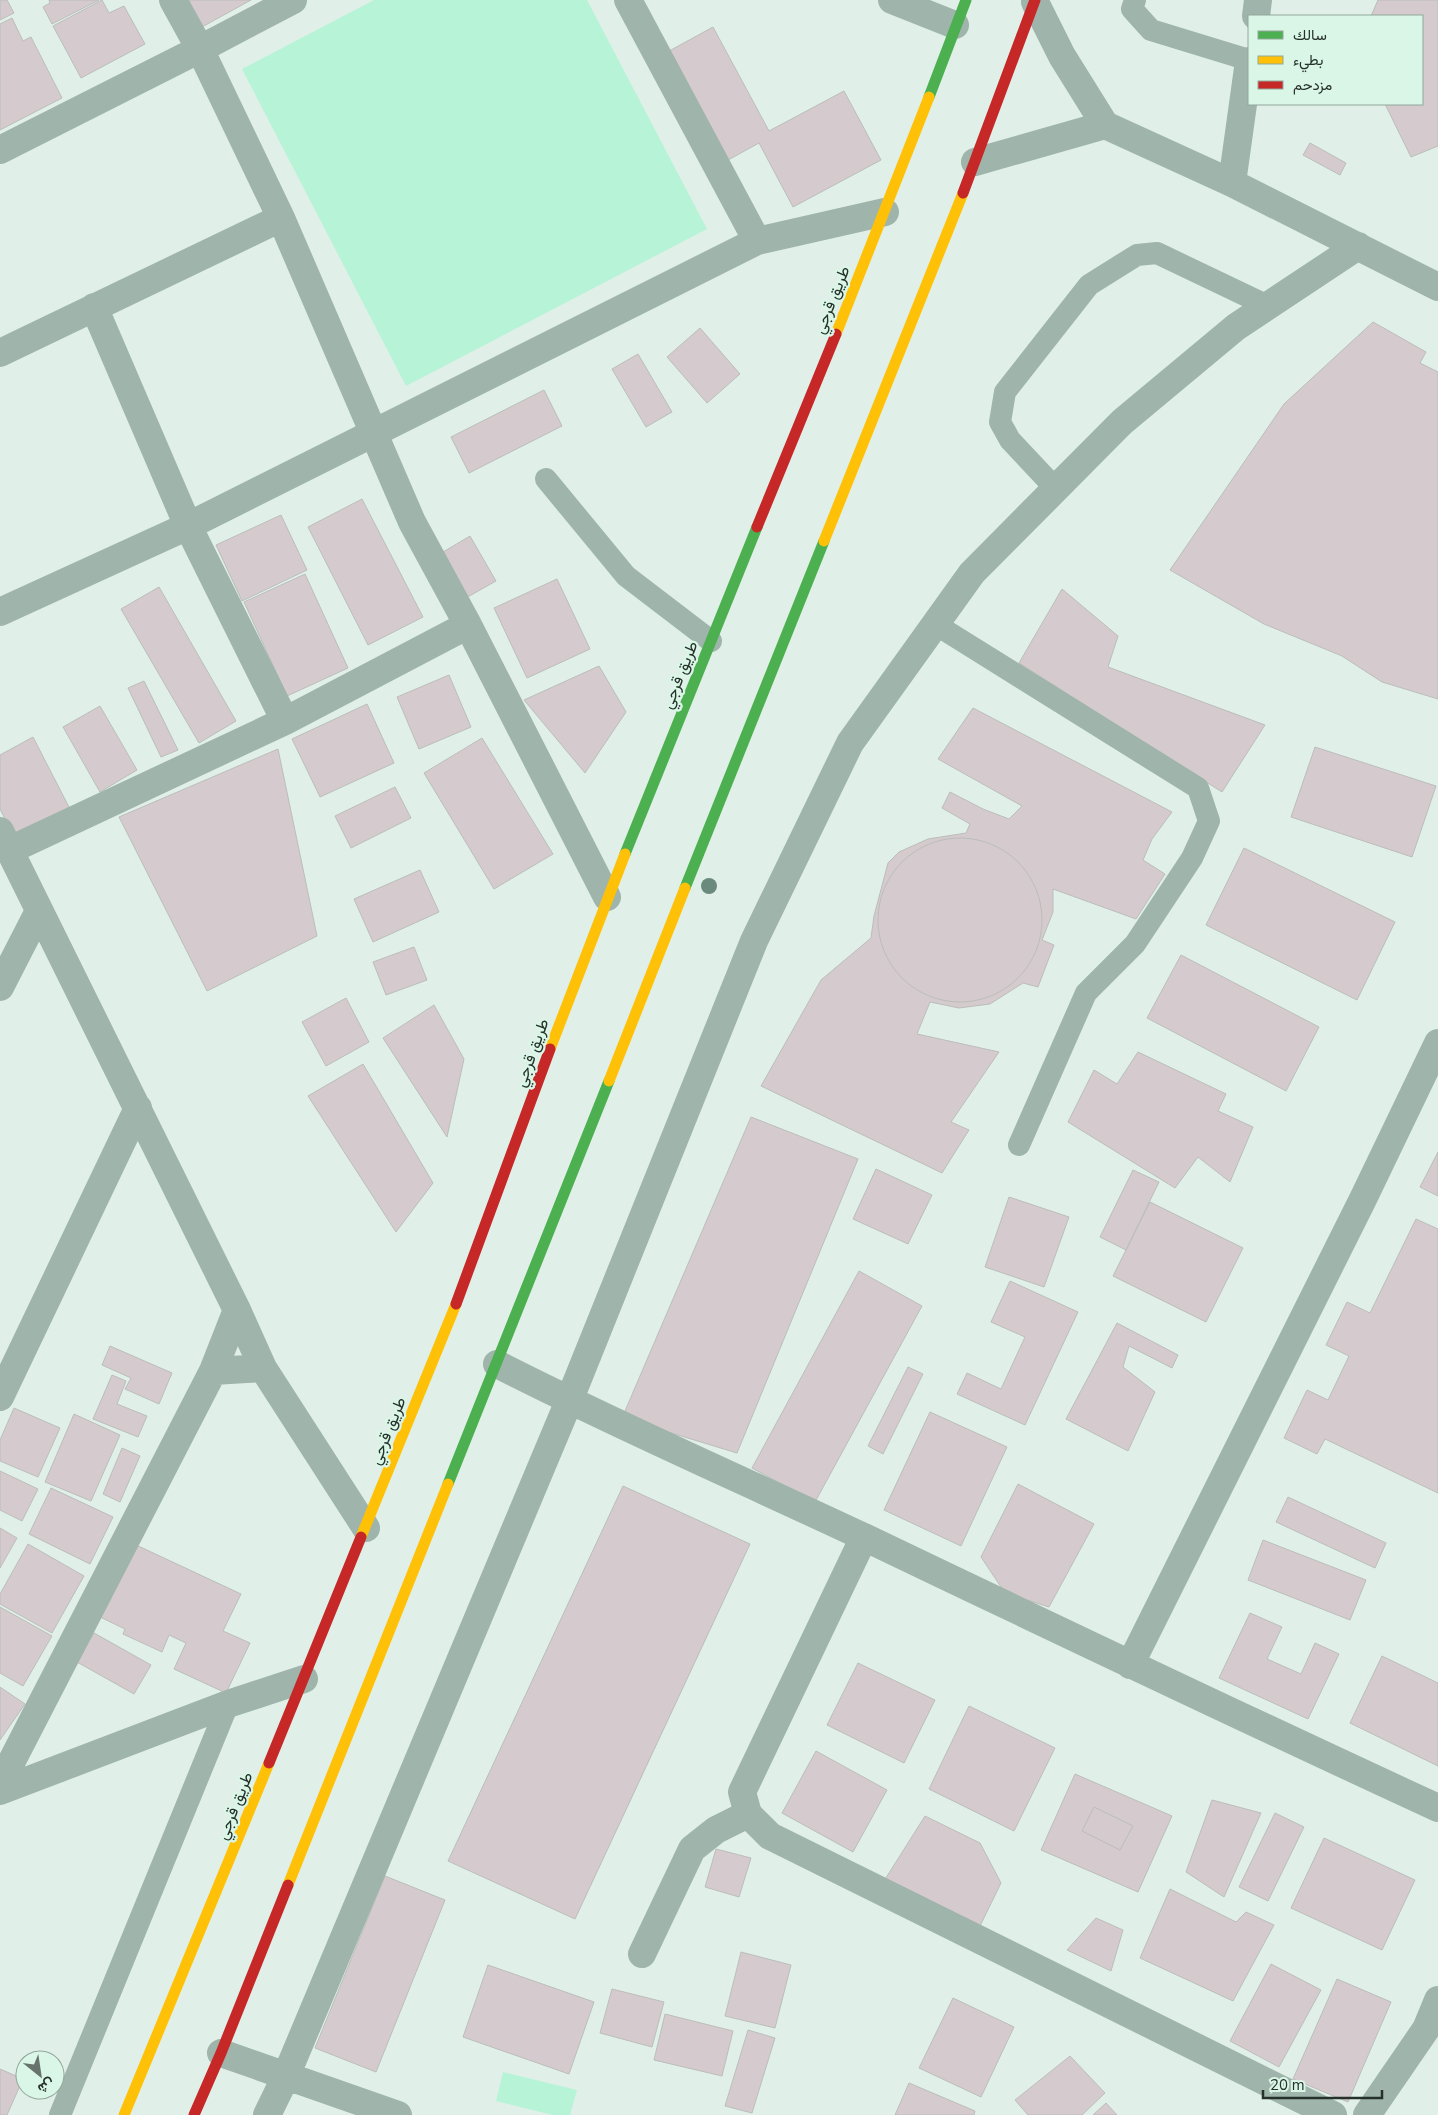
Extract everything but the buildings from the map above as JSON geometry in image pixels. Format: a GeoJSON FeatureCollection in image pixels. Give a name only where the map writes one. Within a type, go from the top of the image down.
{"type":"FeatureCollection","features":[{"type":"Feature","properties":{"kind":"highway","name":"طريق قرجي"},"geometry":{"type":"LineString","coordinates":[[124,2115],[452,1316],[608,897],[886,212],[966,0]]}},
{"type":"Feature","properties":{"kind":"highway"},"geometry":{"type":"LineString","coordinates":[[194,2115],[221,2053],[497,1364],[975,162],[1035,1]]}},
{"type":"Feature","properties":{"kind":"street"},"geometry":{"type":"LineString","coordinates":[[173,0],[200,49],[281,218],[412,522],[468,624],[608,897]]}},
{"type":"Feature","properties":{"kind":"street"},"geometry":{"type":"LineString","coordinates":[[0,150],[200,49],[292,0]]}},
{"type":"Feature","properties":{"kind":"street"},"geometry":{"type":"LineString","coordinates":[[628,0],[757,241]]}},
{"type":"Feature","properties":{"kind":"street"},"geometry":{"type":"LineString","coordinates":[[892,0],[956,25]]}},
{"type":"Feature","properties":{"kind":"street"},"geometry":{"type":"LineString","coordinates":[[1256,15],[1258,0]]}},
{"type":"Feature","properties":{"kind":"street"},"geometry":{"type":"LineString","coordinates":[[1035,1],[1062,56],[1105,125],[1232,183],[1438,287]]}},
{"type":"Feature","properties":{"kind":"street"},"geometry":{"type":"LineString","coordinates":[[1232,183],[1248,68]]}},
{"type":"Feature","properties":{"kind":"street"},"geometry":{"type":"LineString","coordinates":[[975,162],[1105,125]]}},
{"type":"Feature","properties":{"kind":"street"},"geometry":{"type":"LineString","coordinates":[[0,612],[188,526],[374,435],[757,241],[886,212]]}},
{"type":"Feature","properties":{"kind":"street"},"geometry":{"type":"LineString","coordinates":[[0,353],[281,218]]}},
{"type":"Feature","properties":{"kind":"street"},"geometry":{"type":"LineString","coordinates":[[268,2115],[569,1402],[754,940],[850,743],[972,573],[1122,422],[1236,327],[1358,246]]}},
{"type":"Feature","properties":{"kind":"street"},"geometry":{"type":"LineString","coordinates":[[94,307],[188,526],[285,721]]}},
{"type":"Feature","properties":{"kind":"street"},"geometry":{"type":"LineString","coordinates":[[366,1528],[263,1368],[238,1310],[5,841],[285,721],[468,624]]}},
{"type":"Feature","properties":{"kind":"street"},"geometry":{"type":"LineString","coordinates":[[0,987],[39,911]]}},
{"type":"Feature","properties":{"kind":"street"},"geometry":{"type":"LineString","coordinates":[[1130,1665],[1363,1199],[1438,1044]]}},
{"type":"Feature","properties":{"kind":"street"},"geometry":{"type":"LineString","coordinates":[[0,1397],[138,1108]]}},
{"type":"Feature","properties":{"kind":"street"},"geometry":{"type":"LineString","coordinates":[[0,1784],[213,1372],[238,1310]]}},
{"type":"Feature","properties":{"kind":"street"},"geometry":{"type":"LineString","coordinates":[[497,1364],[569,1402],[864,1537],[1130,1665],[1438,1808]]}},
{"type":"Feature","properties":{"kind":"street"},"geometry":{"type":"LineString","coordinates":[[213,1372],[263,1368]]}},
{"type":"Feature","properties":{"kind":"street"},"geometry":{"type":"LineString","coordinates":[[864,1537],[742,1792],[748,1814],[770,1836],[1333,2115]]}},
{"type":"Feature","properties":{"kind":"street"},"geometry":{"type":"LineString","coordinates":[[0,1791],[228,1704],[304,1679]]}},
{"type":"Feature","properties":{"kind":"street"},"geometry":{"type":"LineString","coordinates":[[642,1954],[692,1849],[716,1830],[748,1814]]}},
{"type":"Feature","properties":{"kind":"street"},"geometry":{"type":"LineString","coordinates":[[1367,2115],[1432,2032],[1438,2000]]}},
{"type":"Feature","properties":{"kind":"street"},"geometry":{"type":"LineString","coordinates":[[221,2053],[398,2115]]}},
{"type":"Feature","properties":{"kind":"lane"},"geometry":{"type":"LineString","coordinates":[[1135,0],[1132,9],[1151,30],[1248,61]]}},
{"type":"Feature","properties":{"kind":"lane"},"geometry":{"type":"LineString","coordinates":[[1056,489],[1010,440],[1000,422],[1005,392],[1089,285],[1137,256],[1157,253],[1268,306]]}},
{"type":"Feature","properties":{"kind":"lane"},"geometry":{"type":"LineString","coordinates":[[546,479],[626,576],[712,641]]}},
{"type":"Feature","properties":{"kind":"lane"},"geometry":{"type":"LineString","coordinates":[[935,624],[1198,788],[1209,821],[1192,858],[1135,944],[1086,993],[1019,1145]]}},
{"type":"Feature","properties":{"kind":"lane"},"geometry":{"type":"LineString","coordinates":[[60,2115],[228,1704]]}},
{"type":"Feature","properties":{"kind":"green space"},"geometry":{"type":"Polygon","coordinates":[[[374,0],[587,0],[707,229],[406,386],[242,69],[374,0]]]}},
{"type":"Feature","properties":{"kind":"green space"},"geometry":{"type":"Polygon","coordinates":[[[503,2072],[577,2090],[570,2115],[553,2115],[496,2101],[503,2072]]]}},
{"type":"Feature","properties":{"kind":"traffic: fast"},"geometry":{"type":"LineString","coordinates":[[929,97],[966,0]]}},
{"type":"Feature","properties":{"kind":"traffic: fast"},"geometry":{"type":"LineString","coordinates":[[625,854],[757,527]]}},
{"type":"Feature","properties":{"kind":"traffic: fast"},"geometry":{"type":"LineString","coordinates":[[685,888],[824,541]]}},
{"type":"Feature","properties":{"kind":"traffic: fast"},"geometry":{"type":"LineString","coordinates":[[448,1484],[609,1081]]}},
{"type":"Feature","properties":{"kind":"traffic: slow"},"geometry":{"type":"LineString","coordinates":[[836,334],[929,97]]}},
{"type":"Feature","properties":{"kind":"traffic: slow"},"geometry":{"type":"LineString","coordinates":[[824,541],[963,193]]}},
{"type":"Feature","properties":{"kind":"traffic: slow"},"geometry":{"type":"LineString","coordinates":[[550,1049],[625,854]]}},
{"type":"Feature","properties":{"kind":"traffic: slow"},"geometry":{"type":"LineString","coordinates":[[609,1081],[685,888]]}},
{"type":"Feature","properties":{"kind":"traffic: slow"},"geometry":{"type":"LineString","coordinates":[[361,1537],[456,1304]]}},
{"type":"Feature","properties":{"kind":"traffic: slow"},"geometry":{"type":"LineString","coordinates":[[288,1885],[448,1484]]}},
{"type":"Feature","properties":{"kind":"traffic: slow"},"geometry":{"type":"LineString","coordinates":[[124,2115],[269,1763]]}},
{"type":"Feature","properties":{"kind":"traffic: jam"},"geometry":{"type":"LineString","coordinates":[[963,193],[1035,0]]}},
{"type":"Feature","properties":{"kind":"traffic: jam"},"geometry":{"type":"LineString","coordinates":[[757,527],[836,334]]}},
{"type":"Feature","properties":{"kind":"traffic: jam"},"geometry":{"type":"LineString","coordinates":[[456,1304],[550,1049]]}},
{"type":"Feature","properties":{"kind":"traffic: jam"},"geometry":{"type":"LineString","coordinates":[[269,1763],[361,1537]]}},
{"type":"Feature","properties":{"kind":"traffic: jam"},"geometry":{"type":"LineString","coordinates":[[194,2115],[221,2053],[288,1885]]}}]}
